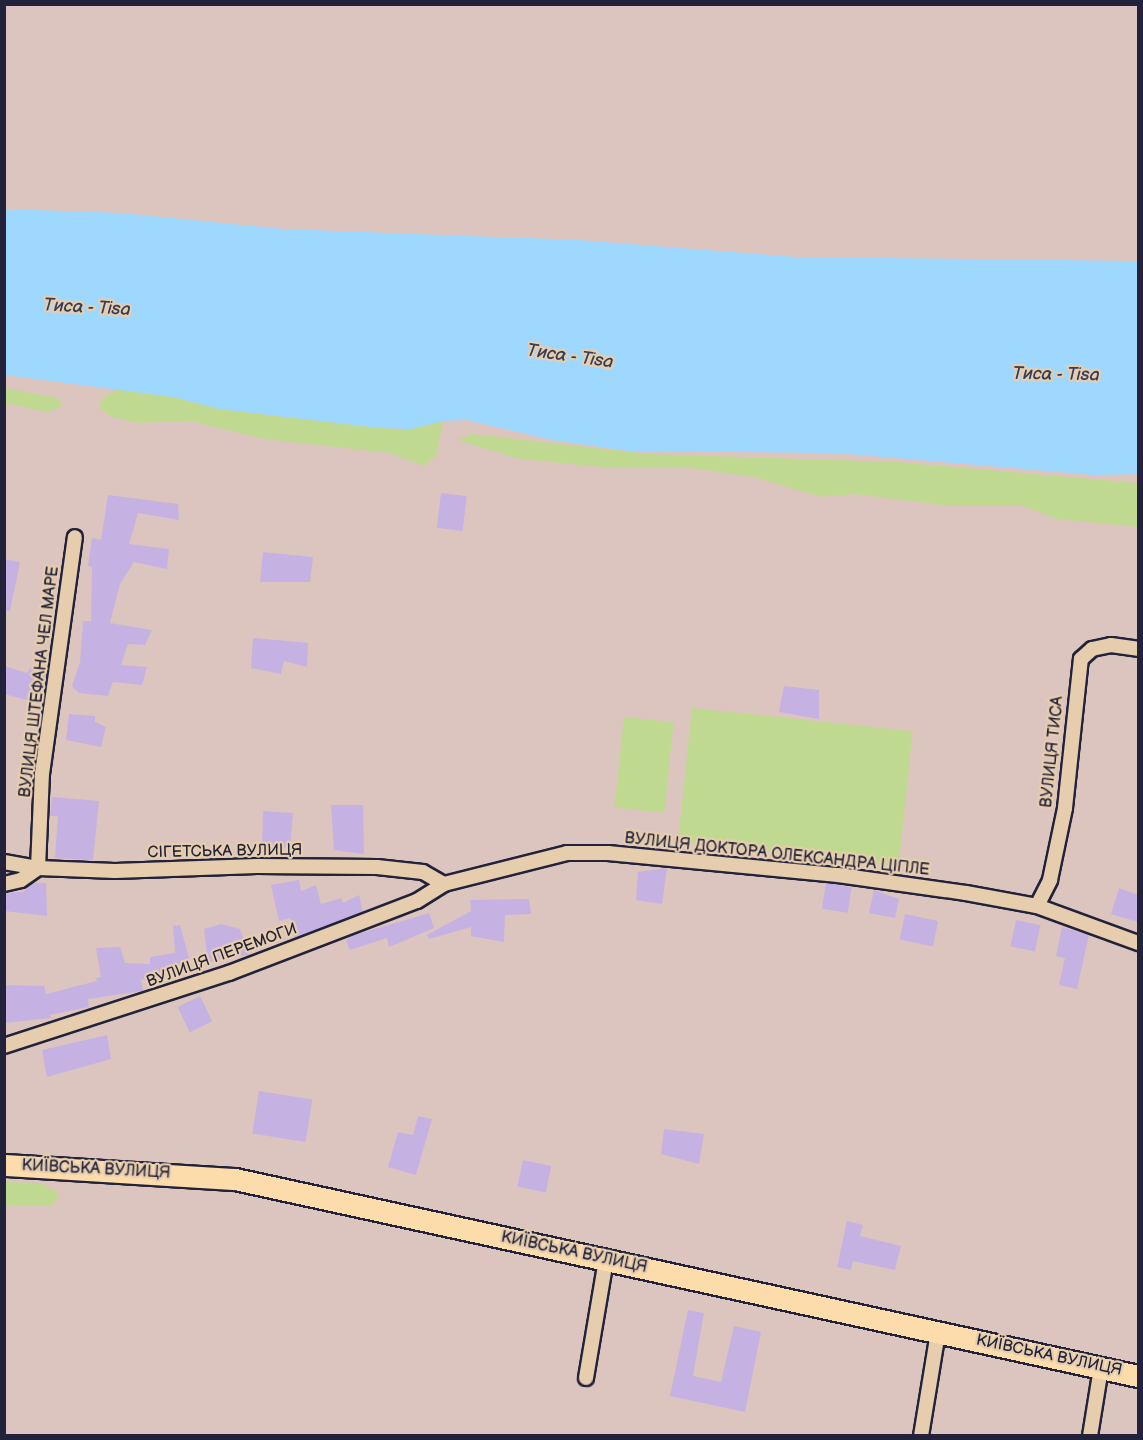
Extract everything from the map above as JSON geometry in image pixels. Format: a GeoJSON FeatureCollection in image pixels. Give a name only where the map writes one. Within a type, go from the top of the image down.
{"type":"FeatureCollection","features":[{"type":"Feature","properties":{"kind":"main road","name":"КИЇВСЬКА ВУЛИЦЯ"},"geometry":{"type":"LineString","coordinates":[[4,1165],[62,1165],[236,1179],[1138,1376]]}},
{"type":"Feature","properties":{"kind":"street","name":"ВУЛИЦЯ ШТЕФАНА ЧЕЛ МАРЕ"},"geometry":{"type":"LineString","coordinates":[[38,868],[42,774],[75,537]]}},
{"type":"Feature","properties":{"kind":"street","name":"ВУЛИЦЯ ТИСА"},"geometry":{"type":"LineString","coordinates":[[1037,906],[1050,880],[1065,808],[1082,659],[1092,649],[1112,645],[1138,649]]}},
{"type":"Feature","properties":{"kind":"street","name":"ВУЛИЦЯ ДОКТОРА ОЛЕКСАНДРА ЦІПЛЕ"},"geometry":{"type":"LineString","coordinates":[[444,884],[567,853],[608,853],[838,874],[1037,906],[1138,943]]}},
{"type":"Feature","properties":{"kind":"street","name":"СІГЕТСЬКА ВУЛИЦЯ"},"geometry":{"type":"LineString","coordinates":[[4,862],[38,868],[115,871],[257,866],[376,867],[423,872],[444,884]]}},
{"type":"Feature","properties":{"kind":"street"},"geometry":{"type":"LineString","coordinates":[[4,884],[21,880],[38,868]]}},
{"type":"Feature","properties":{"kind":"street","name":"ВУЛИЦЯ ПЕРЕМОГИ"},"geometry":{"type":"LineString","coordinates":[[4,1046],[229,973],[417,902],[444,884]]}},
{"type":"Feature","properties":{"kind":"street"},"geometry":{"type":"LineString","coordinates":[[586,1378],[606,1260]]}},
{"type":"Feature","properties":{"kind":"street"},"geometry":{"type":"LineString","coordinates":[[921,1436],[938,1332]]}},
{"type":"Feature","properties":{"kind":"street"},"geometry":{"type":"LineString","coordinates":[[1090,1436],[1101,1368]]}},
{"type":"Feature","properties":{"kind":"green space"},"geometry":{"type":"Polygon","coordinates":[[[5,388],[58,398],[63,406],[46,412],[5,403],[5,388]]]}},
{"type":"Feature","properties":{"kind":"green space"},"geometry":{"type":"Polygon","coordinates":[[[120,389],[173,397],[219,409],[380,428],[411,429],[443,421],[436,456],[423,466],[390,453],[264,439],[190,421],[137,423],[109,416],[98,406],[106,395],[120,389]]]}},
{"type":"Feature","properties":{"kind":"green space"},"geometry":{"type":"Polygon","coordinates":[[[473,434],[647,454],[896,462],[1138,483],[1138,527],[1057,519],[1023,506],[950,506],[854,494],[821,497],[754,477],[690,468],[612,468],[520,459],[457,440],[473,434]]]}},
{"type":"Feature","properties":{"kind":"green space"},"geometry":{"type":"Polygon","coordinates":[[[692,708],[913,731],[899,865],[678,842],[692,708]]]}},
{"type":"Feature","properties":{"kind":"green space"},"geometry":{"type":"Polygon","coordinates":[[[624,717],[674,722],[664,813],[614,808],[624,717]]]}},
{"type":"Feature","properties":{"kind":"green space"},"geometry":{"type":"Polygon","coordinates":[[[5,1182],[41,1183],[57,1192],[57,1198],[52,1206],[5,1205],[5,1182]]]}},
{"type":"Feature","properties":{"kind":"water","name":"Тиса - Tisa"},"geometry":{"type":"Polygon","coordinates":[[[5,209],[122,213],[284,229],[579,240],[796,257],[1138,261],[1138,474],[1094,475],[837,453],[628,451],[552,440],[466,420],[443,421],[411,429],[380,428],[219,409],[173,397],[5,375],[5,209]]]}},
{"type":"Feature","properties":{"kind":"building"},"geometry":{"type":"Polygon","coordinates":[[[441,493],[467,496],[463,531],[437,528],[441,493]]]}},
{"type":"Feature","properties":{"kind":"building"},"geometry":{"type":"Polygon","coordinates":[[[108,495],[178,504],[179,520],[138,513],[129,544],[169,549],[167,569],[134,562],[120,584],[110,623],[152,630],[145,645],[128,644],[121,665],[147,667],[142,685],[113,682],[108,696],[79,693],[72,686],[80,662],[83,621],[91,621],[92,567],[88,566],[92,538],[101,540],[108,495]]]}},
{"type":"Feature","properties":{"kind":"building"},"geometry":{"type":"Polygon","coordinates":[[[263,552],[313,557],[310,582],[260,582],[263,552]]]}},
{"type":"Feature","properties":{"kind":"building"},"geometry":{"type":"Polygon","coordinates":[[[4,559],[20,562],[10,611],[4,610],[4,559]]]}},
{"type":"Feature","properties":{"kind":"building"},"geometry":{"type":"Polygon","coordinates":[[[253,638],[308,643],[307,667],[284,661],[281,674],[251,668],[253,638]]]}},
{"type":"Feature","properties":{"kind":"building"},"geometry":{"type":"Polygon","coordinates":[[[4,666],[27,673],[31,667],[47,670],[41,704],[4,694],[4,666]]]}},
{"type":"Feature","properties":{"kind":"building"},"geometry":{"type":"Polygon","coordinates":[[[784,686],[819,690],[819,719],[779,712],[784,686]]]}},
{"type":"Feature","properties":{"kind":"building"},"geometry":{"type":"Polygon","coordinates":[[[69,714],[95,716],[95,722],[106,727],[101,747],[66,740],[69,714]]]}},
{"type":"Feature","properties":{"kind":"building"},"geometry":{"type":"Polygon","coordinates":[[[52,797],[99,801],[93,860],[55,858],[58,816],[50,816],[52,797]]]}},
{"type":"Feature","properties":{"kind":"building"},"geometry":{"type":"Polygon","coordinates":[[[331,805],[363,805],[364,854],[334,850],[331,805]]]}},
{"type":"Feature","properties":{"kind":"building"},"geometry":{"type":"Polygon","coordinates":[[[263,811],[293,813],[290,848],[262,849],[263,811]]]}},
{"type":"Feature","properties":{"kind":"building"},"geometry":{"type":"Polygon","coordinates":[[[667,868],[662,904],[636,900],[638,872],[667,868]]]}},
{"type":"Feature","properties":{"kind":"building"},"geometry":{"type":"Polygon","coordinates":[[[299,880],[301,891],[316,885],[321,904],[341,898],[343,903],[359,895],[363,912],[295,938],[290,918],[279,921],[271,885],[299,880]]]}},
{"type":"Feature","properties":{"kind":"building"},"geometry":{"type":"Polygon","coordinates":[[[32,883],[46,883],[47,916],[4,911],[4,893],[23,892],[32,883]]]}},
{"type":"Feature","properties":{"kind":"building"},"geometry":{"type":"Polygon","coordinates":[[[826,883],[852,887],[848,913],[822,909],[826,883]]]}},
{"type":"Feature","properties":{"kind":"building"},"geometry":{"type":"Polygon","coordinates":[[[1119,888],[1138,895],[1138,922],[1111,914],[1119,888]]]}},
{"type":"Feature","properties":{"kind":"building"},"geometry":{"type":"Polygon","coordinates":[[[874,890],[899,899],[895,918],[869,913],[874,890]]]}},
{"type":"Feature","properties":{"kind":"building"},"geometry":{"type":"Polygon","coordinates":[[[529,899],[531,914],[505,915],[504,942],[471,936],[471,927],[429,939],[427,935],[471,911],[470,900],[529,899]]]}},
{"type":"Feature","properties":{"kind":"building"},"geometry":{"type":"Polygon","coordinates":[[[429,913],[434,928],[389,947],[387,938],[350,950],[346,941],[351,936],[429,913]]]}},
{"type":"Feature","properties":{"kind":"building"},"geometry":{"type":"Polygon","coordinates":[[[905,914],[938,921],[933,947],[900,939],[905,914]]]}},
{"type":"Feature","properties":{"kind":"building"},"geometry":{"type":"Polygon","coordinates":[[[1016,920],[1040,925],[1035,952],[1010,946],[1016,920]]]}},
{"type":"Feature","properties":{"kind":"building"},"geometry":{"type":"Polygon","coordinates":[[[221,924],[240,929],[249,955],[235,957],[234,954],[208,963],[204,929],[221,924]]]}},
{"type":"Feature","properties":{"kind":"building"},"geometry":{"type":"Polygon","coordinates":[[[180,925],[192,969],[189,971],[141,980],[143,991],[88,999],[89,1007],[50,1015],[51,1018],[4,1023],[4,985],[44,986],[46,994],[97,981],[96,978],[101,977],[96,948],[120,947],[125,963],[150,964],[150,957],[175,953],[173,926],[180,925]]]}},
{"type":"Feature","properties":{"kind":"building"},"geometry":{"type":"Polygon","coordinates":[[[1062,927],[1089,935],[1077,989],[1059,985],[1065,958],[1056,956],[1062,927]]]}},
{"type":"Feature","properties":{"kind":"building"},"geometry":{"type":"Polygon","coordinates":[[[200,996],[212,1021],[190,1032],[178,1007],[200,996]]]}},
{"type":"Feature","properties":{"kind":"building"},"geometry":{"type":"Polygon","coordinates":[[[107,1035],[111,1059],[47,1077],[42,1050],[107,1035]]]}},
{"type":"Feature","properties":{"kind":"building"},"geometry":{"type":"Polygon","coordinates":[[[259,1091],[312,1099],[306,1142],[252,1133],[259,1091]]]}},
{"type":"Feature","properties":{"kind":"building"},"geometry":{"type":"Polygon","coordinates":[[[418,1116],[432,1119],[416,1175],[388,1167],[398,1132],[413,1135],[418,1116]]]}},
{"type":"Feature","properties":{"kind":"building"},"geometry":{"type":"Polygon","coordinates":[[[664,1129],[704,1134],[699,1164],[661,1154],[664,1129]]]}},
{"type":"Feature","properties":{"kind":"building"},"geometry":{"type":"Polygon","coordinates":[[[523,1160],[551,1166],[546,1192],[517,1186],[523,1160]]]}},
{"type":"Feature","properties":{"kind":"building"},"geometry":{"type":"Polygon","coordinates":[[[847,1221],[863,1225],[860,1236],[901,1246],[895,1270],[853,1261],[851,1270],[837,1267],[847,1221]]]}},
{"type":"Feature","properties":{"kind":"building"},"geometry":{"type":"Polygon","coordinates":[[[688,1310],[704,1313],[693,1376],[721,1382],[734,1326],[761,1332],[745,1412],[670,1396],[688,1310]]]}}]}
